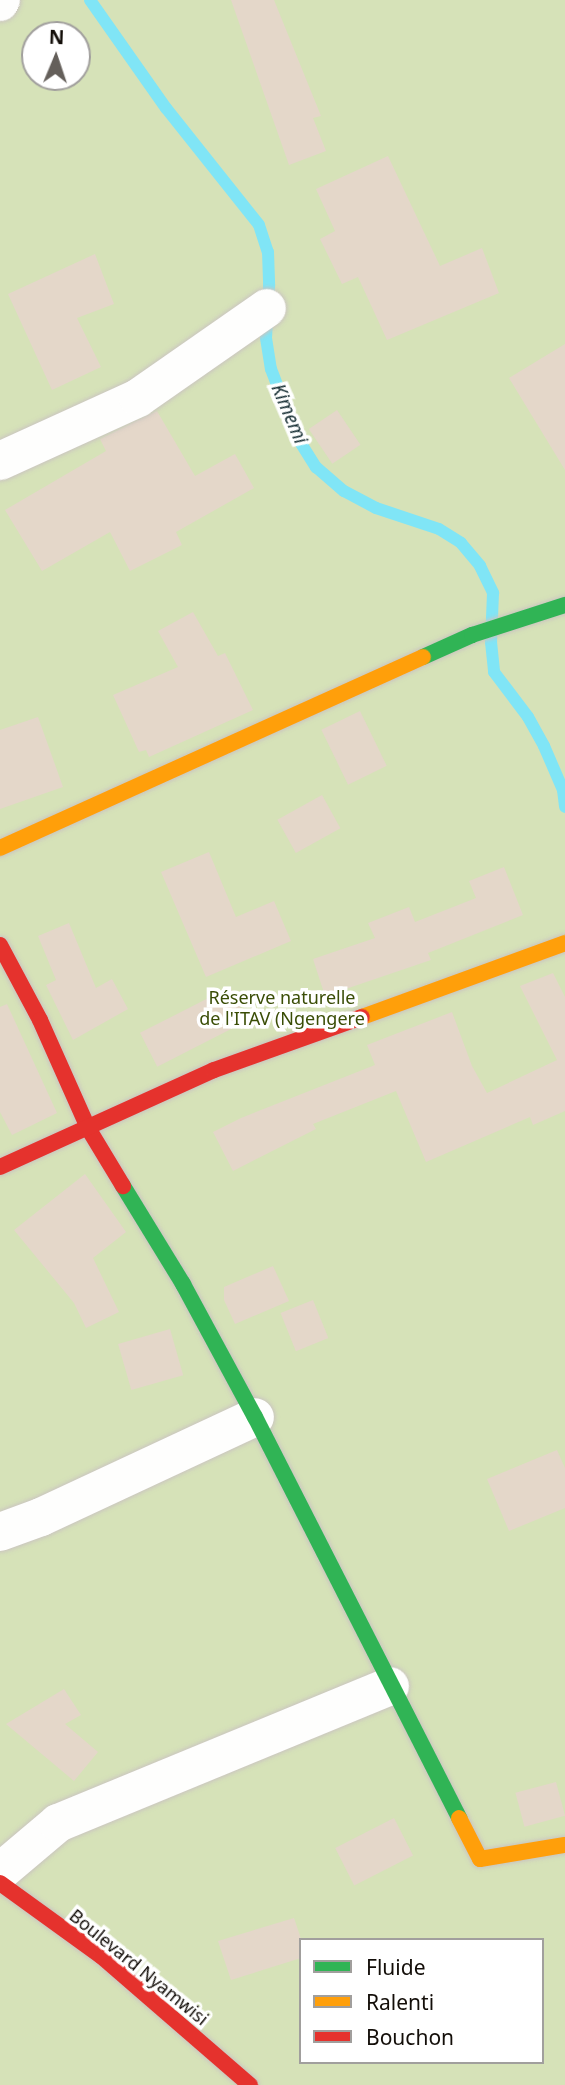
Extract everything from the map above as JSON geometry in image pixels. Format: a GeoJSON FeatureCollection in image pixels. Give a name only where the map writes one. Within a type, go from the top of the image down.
{"type":"FeatureCollection","features":[{"type":"Feature","properties":{"kind":"street"},"geometry":{"type":"LineString","coordinates":[[0,461],[138,398],[267,308]]}},
{"type":"Feature","properties":{"kind":"street"},"geometry":{"type":"LineString","coordinates":[[0,848],[472,635],[565,606]]}},
{"type":"Feature","properties":{"kind":"street"},"geometry":{"type":"LineString","coordinates":[[0,1167],[214,1070],[565,943]]}},
{"type":"Feature","properties":{"kind":"street"},"geometry":{"type":"LineString","coordinates":[[0,945],[40,1020],[88,1128],[183,1284],[480,1859],[565,1845]]}},
{"type":"Feature","properties":{"kind":"street"},"geometry":{"type":"LineString","coordinates":[[0,1532],[41,1517],[254,1417]]}},
{"type":"Feature","properties":{"kind":"street"},"geometry":{"type":"LineString","coordinates":[[0,1872],[58,1823],[390,1686]]}},
{"type":"Feature","properties":{"kind":"street","name":"Boulevard Nyamwisi"},"geometry":{"type":"LineString","coordinates":[[0,1883],[101,1956],[250,2085]]}},
{"type":"Feature","properties":{"kind":"green space","name":"Réserve naturelle de l'ITAV (Ngengere"},"geometry":{"type":"Polygon","coordinates":[[[0,0],[565,0],[565,2085],[0,2085],[0,0]]]}},
{"type":"Feature","properties":{"kind":"building"},"geometry":{"type":"Polygon","coordinates":[[[231,0],[274,0],[321,116],[313,118],[326,151],[289,165],[231,0]]]}},
{"type":"Feature","properties":{"kind":"building"},"geometry":{"type":"Polygon","coordinates":[[[388,156],[440,266],[482,248],[499,293],[387,340],[358,277],[342,284],[320,239],[335,231],[316,189],[388,156]]]}},
{"type":"Feature","properties":{"kind":"building"},"geometry":{"type":"Polygon","coordinates":[[[95,254],[114,304],[77,318],[101,367],[52,390],[8,294],[95,254]]]}},
{"type":"Feature","properties":{"kind":"building"},"geometry":{"type":"Polygon","coordinates":[[[565,344],[565,470],[509,378],[565,344]]]}},
{"type":"Feature","properties":{"kind":"building"},"geometry":{"type":"Polygon","coordinates":[[[337,410],[360,445],[332,464],[309,429],[337,410]]]}},
{"type":"Feature","properties":{"kind":"building"},"geometry":{"type":"Polygon","coordinates":[[[157,411],[195,476],[235,454],[254,488],[176,532],[182,545],[130,571],[110,532],[42,571],[5,510],[106,451],[100,439],[157,411]]]}},
{"type":"Feature","properties":{"kind":"building"},"geometry":{"type":"Polygon","coordinates":[[[193,612],[218,656],[225,653],[253,710],[149,757],[146,750],[139,752],[113,695],[178,667],[158,631],[193,612]]]}},
{"type":"Feature","properties":{"kind":"building"},"geometry":{"type":"Polygon","coordinates":[[[360,711],[387,766],[348,785],[321,730],[360,711]]]}},
{"type":"Feature","properties":{"kind":"building"},"geometry":{"type":"Polygon","coordinates":[[[38,717],[63,787],[0,809],[0,730],[38,717]]]}},
{"type":"Feature","properties":{"kind":"building"},"geometry":{"type":"Polygon","coordinates":[[[322,795],[340,828],[296,853],[277,820],[322,795]]]}},
{"type":"Feature","properties":{"kind":"building"},"geometry":{"type":"Polygon","coordinates":[[[209,852],[236,917],[274,901],[291,941],[206,977],[161,872],[209,852]]]}},
{"type":"Feature","properties":{"kind":"building"},"geometry":{"type":"Polygon","coordinates":[[[504,867],[523,915],[428,953],[431,960],[325,996],[313,959],[375,938],[368,923],[409,907],[415,922],[476,898],[469,881],[504,867]]]}},
{"type":"Feature","properties":{"kind":"building"},"geometry":{"type":"Polygon","coordinates":[[[69,923],[96,988],[112,979],[128,1009],[73,1040],[46,985],[56,980],[38,936],[69,923]]]}},
{"type":"Feature","properties":{"kind":"building"},"geometry":{"type":"Polygon","coordinates":[[[553,973],[565,997],[565,1111],[533,1125],[530,1117],[426,1162],[396,1091],[313,1124],[316,1129],[233,1171],[213,1132],[241,1118],[375,1065],[367,1045],[452,1012],[472,1066],[487,1093],[557,1060],[520,986],[553,973]]]}},
{"type":"Feature","properties":{"kind":"building"},"geometry":{"type":"Polygon","coordinates":[[[230,987],[247,1021],[157,1067],[140,1033],[230,987]]]}},
{"type":"Feature","properties":{"kind":"building"},"geometry":{"type":"Polygon","coordinates":[[[7,1004],[57,1113],[12,1135],[0,1112],[0,1007],[7,1004]]]}},
{"type":"Feature","properties":{"kind":"building"},"geometry":{"type":"Polygon","coordinates":[[[85,1174],[126,1232],[93,1258],[119,1312],[86,1328],[74,1303],[14,1230],[85,1174]]]}},
{"type":"Feature","properties":{"kind":"building"},"geometry":{"type":"Polygon","coordinates":[[[273,1266],[289,1301],[235,1324],[224,1300],[224,1287],[273,1266]]]}},
{"type":"Feature","properties":{"kind":"building"},"geometry":{"type":"Polygon","coordinates":[[[313,1300],[328,1338],[296,1351],[281,1313],[313,1300]]]}},
{"type":"Feature","properties":{"kind":"building"},"geometry":{"type":"Polygon","coordinates":[[[170,1329],[183,1375],[131,1390],[118,1344],[170,1329]]]}},
{"type":"Feature","properties":{"kind":"building"},"geometry":{"type":"Polygon","coordinates":[[[557,1450],[565,1468],[565,1508],[509,1531],[487,1479],[557,1450]]]}},
{"type":"Feature","properties":{"kind":"building"},"geometry":{"type":"Polygon","coordinates":[[[64,1689],[81,1715],[65,1724],[98,1752],[74,1781],[6,1724],[64,1689]]]}},
{"type":"Feature","properties":{"kind":"building"},"geometry":{"type":"Polygon","coordinates":[[[556,1782],[565,1816],[524,1827],[515,1793],[556,1782]]]}},
{"type":"Feature","properties":{"kind":"building"},"geometry":{"type":"Polygon","coordinates":[[[394,1818],[413,1855],[354,1885],[335,1848],[394,1818]]]}},
{"type":"Feature","properties":{"kind":"building"},"geometry":{"type":"Polygon","coordinates":[[[294,1918],[301,1938],[299,1959],[231,1980],[218,1941],[294,1918]]]}},
{"type":"Feature","properties":{"kind":"waterway","name":"Kimemi"},"geometry":{"type":"LineString","coordinates":[[90,0],[166,108],[259,225],[268,252],[266,338],[271,369],[297,437],[316,467],[344,491],[376,508],[439,529],[461,543],[480,566],[493,593],[491,642],[494,672],[528,717],[544,746],[563,790],[565,807]]}},
{"type":"Feature","properties":{"kind":"traffic: fast"},"geometry":{"type":"LineString","coordinates":[[423,657],[472,635],[565,605]]}},
{"type":"Feature","properties":{"kind":"traffic: fast"},"geometry":{"type":"LineString","coordinates":[[123,1186],[183,1284],[255,1417],[459,1818]]}},
{"type":"Feature","properties":{"kind":"traffic: slow"},"geometry":{"type":"LineString","coordinates":[[0,848],[423,657]]}},
{"type":"Feature","properties":{"kind":"traffic: slow"},"geometry":{"type":"LineString","coordinates":[[362,1017],[565,943]]}},
{"type":"Feature","properties":{"kind":"traffic: slow"},"geometry":{"type":"LineString","coordinates":[[459,1818],[480,1859],[565,1845]]}},
{"type":"Feature","properties":{"kind":"traffic: jam"},"geometry":{"type":"LineString","coordinates":[[0,945],[40,1020],[88,1128],[123,1186]]}},
{"type":"Feature","properties":{"kind":"traffic: jam"},"geometry":{"type":"LineString","coordinates":[[0,1167],[214,1070],[362,1017]]}},
{"type":"Feature","properties":{"kind":"traffic: jam"},"geometry":{"type":"LineString","coordinates":[[0,1883],[101,1956],[250,2085]]}}]}
